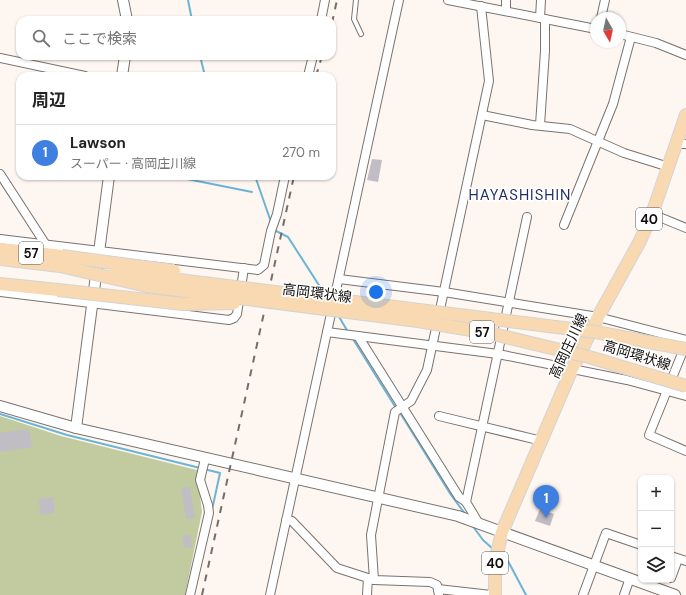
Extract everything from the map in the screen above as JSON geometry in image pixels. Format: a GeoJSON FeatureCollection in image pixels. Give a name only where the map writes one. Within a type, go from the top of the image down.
{"type":"FeatureCollection","features":[{"type":"Feature","properties":{"kind":"main road","name":"高岡庄川線"},"geometry":{"type":"LineString","coordinates":[[496,595],[495,562],[502,532],[572,369],[598,317],[640,241],[652,214],[669,167],[681,144],[686,115]]}},
{"type":"Feature","properties":{"kind":"main road","name":"57"},"geometry":{"type":"LineString","coordinates":[[0,249],[61,261]]}},
{"type":"Feature","properties":{"kind":"main road","name":"高岡環状線"},"geometry":{"type":"LineString","coordinates":[[0,259],[61,261],[321,297],[596,332],[686,349]]}},
{"type":"Feature","properties":{"kind":"main road","name":"高岡環状線"},"geometry":{"type":"LineString","coordinates":[[61,261],[148,286],[418,321],[489,334],[589,357],[686,386]]}},
{"type":"Feature","properties":{"kind":"main road","name":"57"},"geometry":{"type":"LineString","coordinates":[[0,284],[183,304],[273,302]]}},
{"type":"Feature","properties":{"kind":"street"},"geometry":{"type":"LineString","coordinates":[[123,0],[126,16]]}},
{"type":"Feature","properties":{"kind":"street"},"geometry":{"type":"LineString","coordinates":[[322,16],[325,0]]}},
{"type":"Feature","properties":{"kind":"street"},"geometry":{"type":"LineString","coordinates":[[270,595],[400,0]]}},
{"type":"Feature","properties":{"kind":"street"},"geometry":{"type":"LineString","coordinates":[[448,0],[590,28]]}},
{"type":"Feature","properties":{"kind":"street"},"geometry":{"type":"LineString","coordinates":[[506,0],[506,11]]}},
{"type":"Feature","properties":{"kind":"street"},"geometry":{"type":"LineString","coordinates":[[540,125],[545,51],[541,0]]}},
{"type":"Feature","properties":{"kind":"street"},"geometry":{"type":"LineString","coordinates":[[602,12],[605,0]]}},
{"type":"Feature","properties":{"kind":"street"},"geometry":{"type":"LineString","coordinates":[[367,595],[371,579],[371,535],[377,498],[399,410],[411,401],[427,370],[489,81],[481,6]]}},
{"type":"Feature","properties":{"kind":"street"},"geometry":{"type":"LineString","coordinates":[[626,36],[656,43],[686,54]]}},
{"type":"Feature","properties":{"kind":"street"},"geometry":{"type":"LineString","coordinates":[[564,225],[613,104],[631,37]]}},
{"type":"Feature","properties":{"kind":"street"},"geometry":{"type":"LineString","coordinates":[[0,58],[66,72]]}},
{"type":"Feature","properties":{"kind":"street"},"geometry":{"type":"LineString","coordinates":[[123,72],[124,60]]}},
{"type":"Feature","properties":{"kind":"street"},"geometry":{"type":"LineString","coordinates":[[309,72],[312,60]]}},
{"type":"Feature","properties":{"kind":"street"},"geometry":{"type":"LineString","coordinates":[[482,115],[570,129],[598,140],[624,153],[669,167]]}},
{"type":"Feature","properties":{"kind":"street"},"geometry":{"type":"LineString","coordinates":[[0,174],[46,245]]}},
{"type":"Feature","properties":{"kind":"street"},"geometry":{"type":"LineString","coordinates":[[76,428],[108,180]]}},
{"type":"Feature","properties":{"kind":"street"},"geometry":{"type":"LineString","coordinates":[[0,239],[258,270],[264,265],[270,231],[277,214],[284,180]]}},
{"type":"Feature","properties":{"kind":"street"},"geometry":{"type":"LineString","coordinates":[[652,214],[686,228]]}},
{"type":"Feature","properties":{"kind":"street"},"geometry":{"type":"LineString","coordinates":[[466,502],[527,217]]}},
{"type":"Feature","properties":{"kind":"street"},"geometry":{"type":"LineString","coordinates":[[168,313],[173,260]]}},
{"type":"Feature","properties":{"kind":"street"},"geometry":{"type":"LineString","coordinates":[[0,292],[229,320],[234,318],[237,314],[244,268]]}},
{"type":"Feature","properties":{"kind":"street"},"geometry":{"type":"LineString","coordinates":[[339,279],[444,292],[598,317],[686,341],[668,391],[649,436],[686,451]]}},
{"type":"Feature","properties":{"kind":"street"},"geometry":{"type":"LineString","coordinates":[[327,332],[498,354],[572,369],[686,396]]}},
{"type":"Feature","properties":{"kind":"street"},"geometry":{"type":"LineString","coordinates":[[358,336],[399,410],[458,497],[466,502],[475,522]]}},
{"type":"Feature","properties":{"kind":"street"},"geometry":{"type":"LineString","coordinates":[[0,406],[76,428],[205,459],[458,516],[630,578],[669,594],[670,583]]}},
{"type":"Feature","properties":{"kind":"street"},"geometry":{"type":"LineString","coordinates":[[439,416],[482,425],[542,441]]}},
{"type":"Feature","properties":{"kind":"street"},"geometry":{"type":"LineString","coordinates":[[190,595],[209,513],[200,480],[205,459]]}},
{"type":"Feature","properties":{"kind":"street"},"geometry":{"type":"LineString","coordinates":[[286,520],[292,521],[338,568],[371,579],[430,582],[437,585],[439,592],[491,595]]}},
{"type":"Feature","properties":{"kind":"street"},"geometry":{"type":"LineString","coordinates":[[583,595],[606,533],[638,544]]}},
{"type":"Feature","properties":{"kind":"street"},"geometry":{"type":"LineString","coordinates":[[674,570],[678,559]]}},
{"type":"Feature","properties":{"kind":"street"},"geometry":{"type":"LineString","coordinates":[[624,595],[630,578]]}},
{"type":"Feature","properties":{"kind":"lane"},"geometry":{"type":"LineString","coordinates":[[356,0],[354,19],[361,34]]}},
{"type":"Feature","properties":{"kind":"green space"},"geometry":{"type":"Polygon","coordinates":[[[0,416],[61,436],[197,470],[202,512],[185,595],[0,595],[0,416]]]}},
{"type":"Feature","properties":{"kind":"building"},"geometry":{"type":"Polygon","coordinates":[[[372,159],[382,160],[378,182],[367,180],[372,159]]]}},
{"type":"Feature","properties":{"kind":"building"},"geometry":{"type":"Polygon","coordinates":[[[27,429],[30,432],[32,447],[0,452],[0,433],[27,429]]]}},
{"type":"Feature","properties":{"kind":"building"},"geometry":{"type":"Polygon","coordinates":[[[190,487],[195,518],[186,519],[181,488],[190,487]]]}},
{"type":"Feature","properties":{"kind":"building"},"geometry":{"type":"Polygon","coordinates":[[[53,497],[55,513],[41,515],[38,499],[53,497]]]}},
{"type":"Feature","properties":{"kind":"building"},"geometry":{"type":"Polygon","coordinates":[[[540,509],[554,514],[550,526],[535,521],[540,509]]]}},
{"type":"Feature","properties":{"kind":"building"},"geometry":{"type":"Polygon","coordinates":[[[191,535],[192,547],[184,548],[182,536],[191,535]]]}},
{"type":"Feature","properties":{"kind":"waterway"},"geometry":{"type":"LineString","coordinates":[[188,0],[191,16]]}},
{"type":"Feature","properties":{"kind":"waterway"},"geometry":{"type":"LineString","coordinates":[[201,60],[204,72]]}},
{"type":"Feature","properties":{"kind":"waterway"},"geometry":{"type":"LineString","coordinates":[[192,180],[252,192]]}},
{"type":"Feature","properties":{"kind":"waterway"},"geometry":{"type":"LineString","coordinates":[[256,180],[271,222]]}},
{"type":"Feature","properties":{"kind":"waterway"},"geometry":{"type":"LineString","coordinates":[[274,230],[288,237],[324,293]]}},
{"type":"Feature","properties":{"kind":"waterway"},"geometry":{"type":"LineString","coordinates":[[338,315],[348,332]]}},
{"type":"Feature","properties":{"kind":"waterway"},"geometry":{"type":"LineString","coordinates":[[353,339],[396,408]]}},
{"type":"Feature","properties":{"kind":"waterway"},"geometry":{"type":"LineString","coordinates":[[399,411],[451,495],[466,515]]}},
{"type":"Feature","properties":{"kind":"waterway"},"geometry":{"type":"LineString","coordinates":[[0,414],[67,435],[200,468]]}},
{"type":"Feature","properties":{"kind":"waterway"},"geometry":{"type":"LineString","coordinates":[[204,469],[220,473],[212,510]]}},
{"type":"Feature","properties":{"kind":"waterway"},"geometry":{"type":"LineString","coordinates":[[472,525],[483,540],[493,549]]}},
{"type":"Feature","properties":{"kind":"waterway"},"geometry":{"type":"LineString","coordinates":[[501,555],[508,561],[526,595]]}},
{"type":"Feature","properties":{"kind":"railway"},"geometry":{"type":"LineString","coordinates":[[334,16],[337,0]]}},
{"type":"Feature","properties":{"kind":"railway"},"geometry":{"type":"LineString","coordinates":[[317,72],[321,60]]}},
{"type":"Feature","properties":{"kind":"railway"},"geometry":{"type":"LineString","coordinates":[[202,595],[293,180]]}},
{"type":"Feature","properties":{"kind":"place","name":"Lawson"},"geometry":{"type":"Point","coordinates":[546,518]}},
{"type":"Feature","properties":{"kind":"district","name":"HAYASHISHIN"},"geometry":{"type":"Point","coordinates":[520,195]}}]}
